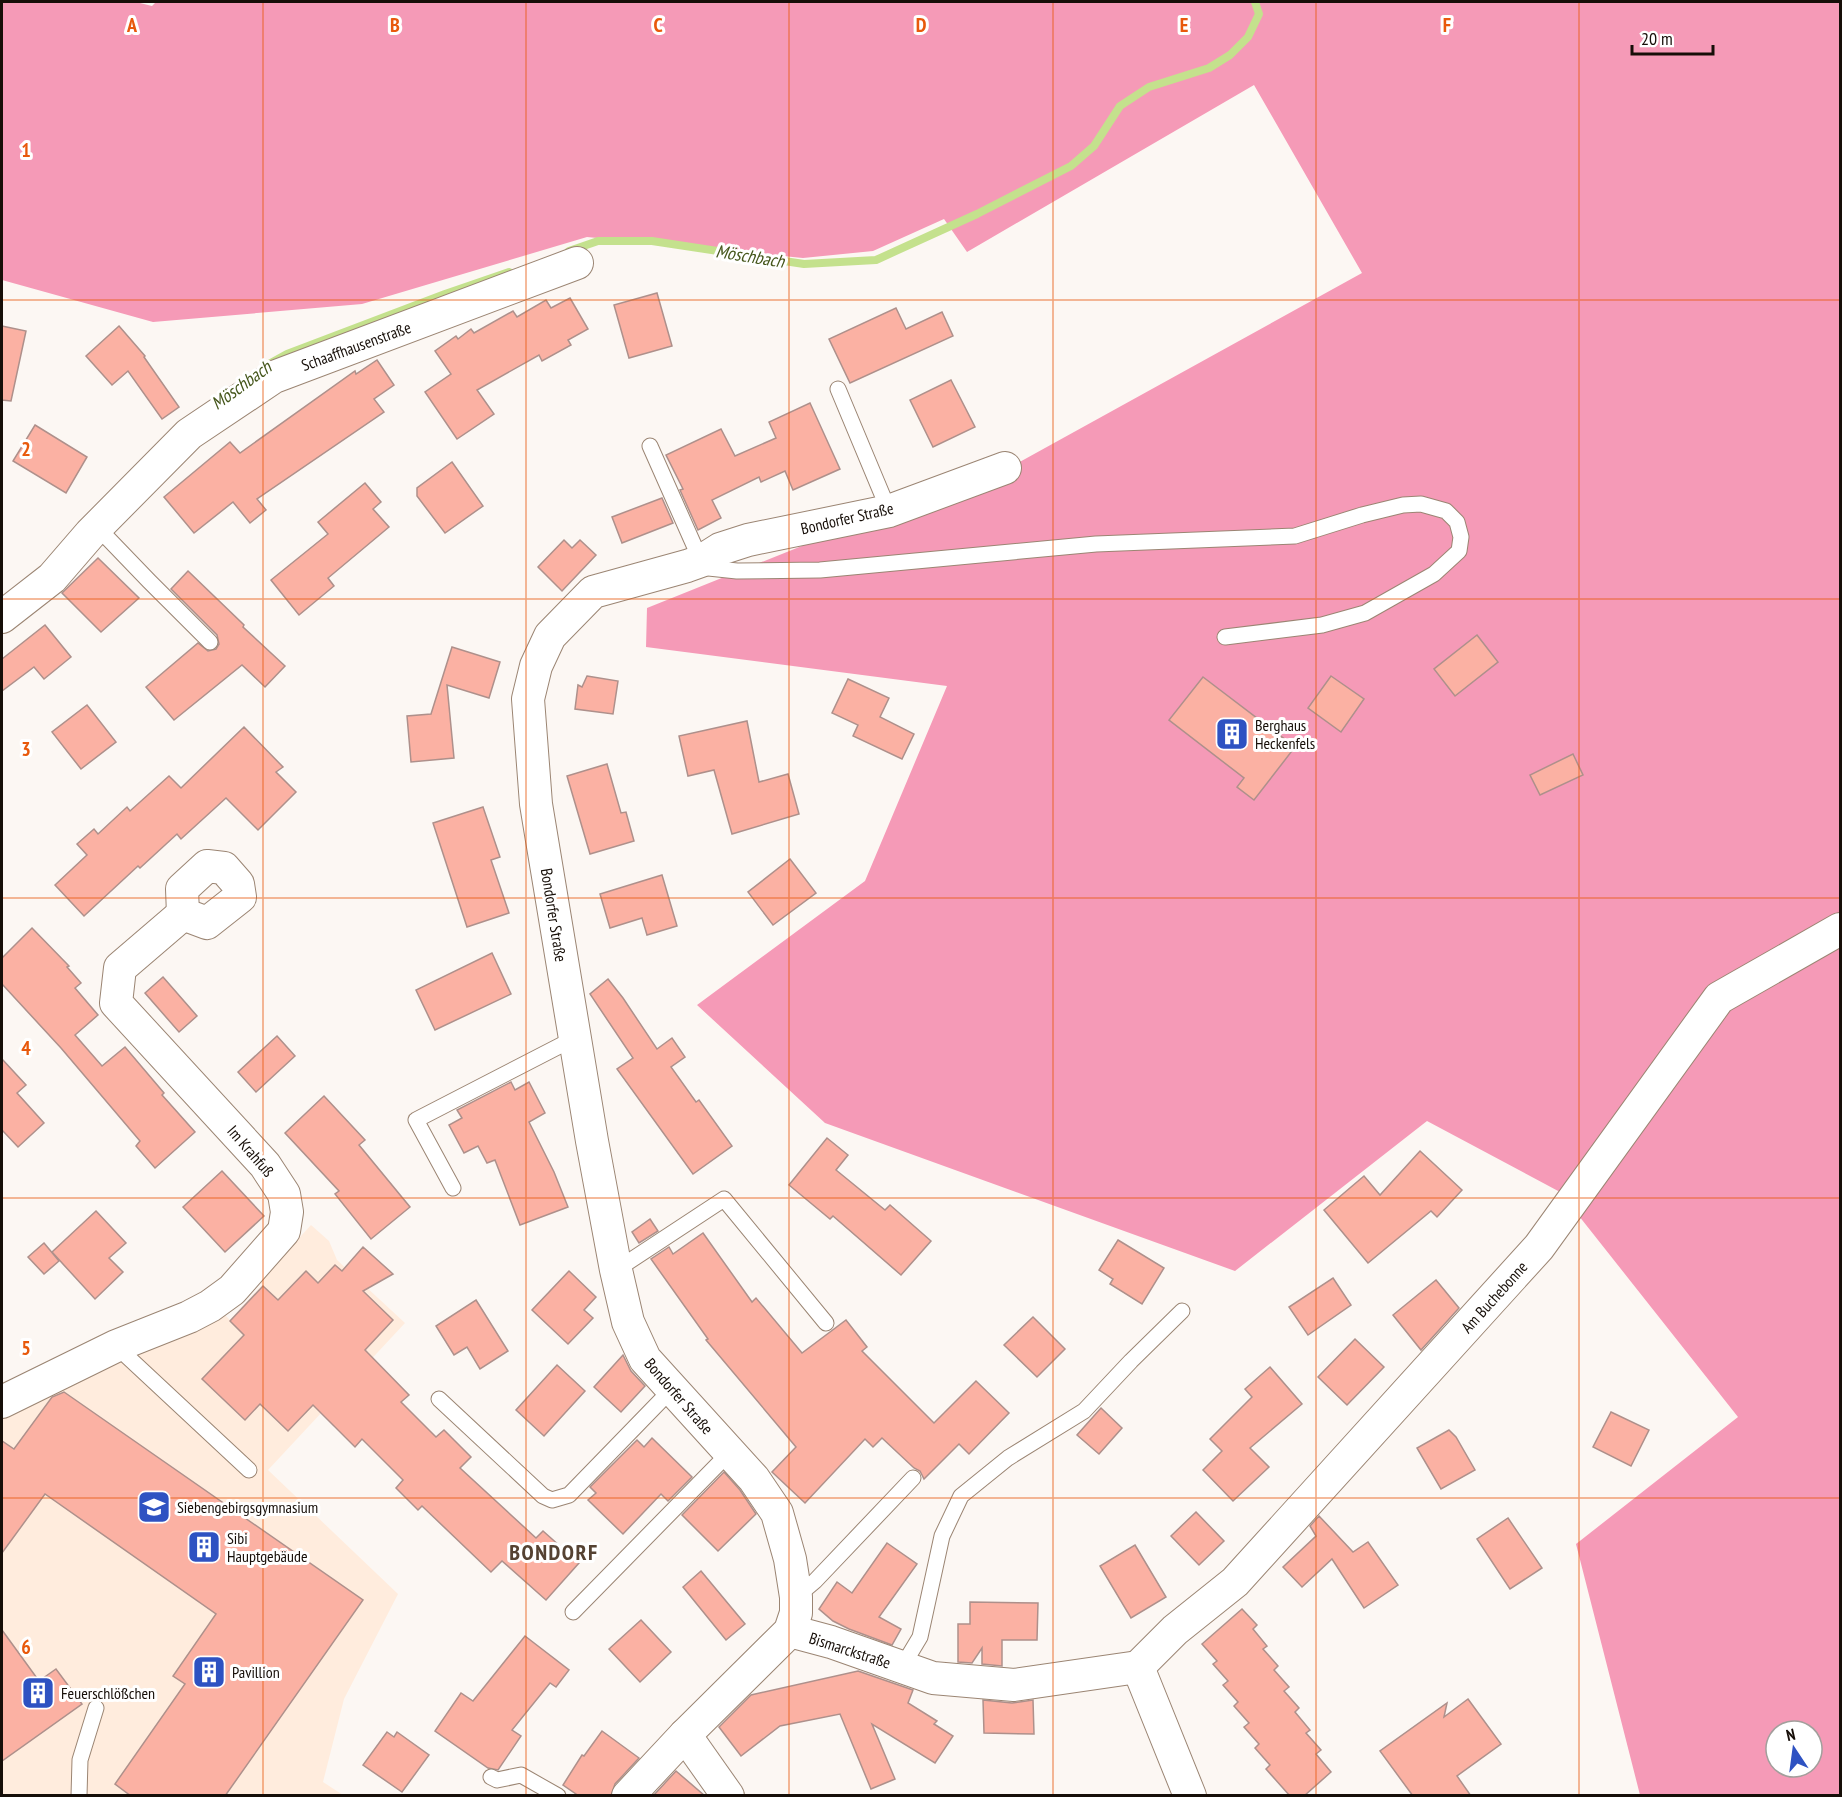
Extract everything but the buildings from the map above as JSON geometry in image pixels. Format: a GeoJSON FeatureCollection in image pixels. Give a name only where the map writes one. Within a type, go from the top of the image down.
{"type":"FeatureCollection","features":[{"type":"Feature","properties":{"kind":"street","name":"Schaaffhausenstraße"},"geometry":{"type":"LineString","coordinates":[[2,617],[52,578],[97,526],[189,434],[274,376],[577,263]]}},
{"type":"Feature","properties":{"kind":"street","name":"Bondorfer Straße"},"geometry":{"type":"LineString","coordinates":[[790,1630],[796,1612],[796,1597],[790,1558],[777,1513],[753,1479],[645,1359],[628,1322],[616,1270],[536,804],[528,699],[536,666],[550,636],[593,592],[694,564],[720,549],[748,540],[889,511],[1005,468]]}},
{"type":"Feature","properties":{"kind":"street","name":"Im Krahfuß"},"geometry":{"type":"LineString","coordinates":[[2,1402],[116,1346],[189,1317],[210,1306],[232,1290],[284,1231],[287,1212],[284,1194],[265,1165],[116,1004],[120,968],[183,914]]}},
{"type":"Feature","properties":{"kind":"street","name":"Am Buchebonne"},"geometry":{"type":"LineString","coordinates":[[1138,1667],[1175,1630],[1235,1582],[1539,1246],[1719,998],[1840,929]]}},
{"type":"Feature","properties":{"kind":"street","name":"Bismarckstraße"},"geometry":{"type":"LineString","coordinates":[[628,1796],[685,1735],[790,1630],[933,1678],[1014,1685],[1138,1667]]}},
{"type":"Feature","properties":{"kind":"street"},"geometry":{"type":"LineString","coordinates":[[1138,1667],[1190,1796]]}},
{"type":"Feature","properties":{"kind":"street"},"geometry":{"type":"LineString","coordinates":[[685,1735],[728,1796]]}},
{"type":"Feature","properties":{"kind":"lane"},"geometry":{"type":"LineString","coordinates":[[838,389],[889,511]]}},
{"type":"Feature","properties":{"kind":"lane"},"geometry":{"type":"LineString","coordinates":[[650,446],[694,564],[737,571],[819,570],[1096,544],[1295,536],[1403,505],[1421,504],[1436,507],[1446,511],[1457,522],[1461,537],[1459,551],[1434,574],[1365,613],[1322,625],[1224,637]]}},
{"type":"Feature","properties":{"kind":"lane"},"geometry":{"type":"LineString","coordinates":[[97,526],[210,642]]}},
{"type":"Feature","properties":{"kind":"lane"},"geometry":{"type":"LineString","coordinates":[[453,1188],[416,1120],[575,1038]]}},
{"type":"Feature","properties":{"kind":"lane"},"geometry":{"type":"LineString","coordinates":[[616,1270],[724,1199],[826,1323]]}},
{"type":"Feature","properties":{"kind":"lane"},"geometry":{"type":"LineString","coordinates":[[902,1666],[920,1637],[942,1536],[961,1496],[1008,1458],[1084,1412],[1182,1311]]}},
{"type":"Feature","properties":{"kind":"lane"},"geometry":{"type":"LineString","coordinates":[[116,1346],[249,1470]]}},
{"type":"Feature","properties":{"kind":"lane"},"geometry":{"type":"LineString","coordinates":[[439,1399],[543,1496],[552,1500],[569,1495],[672,1389]]}},
{"type":"Feature","properties":{"kind":"lane"},"geometry":{"type":"LineString","coordinates":[[573,1612],[729,1453]]}},
{"type":"Feature","properties":{"kind":"lane"},"geometry":{"type":"LineString","coordinates":[[796,1597],[815,1581],[913,1478]]}},
{"type":"Feature","properties":{"kind":"lane"},"geometry":{"type":"LineString","coordinates":[[79,1796],[80,1760],[96,1708]]}},
{"type":"Feature","properties":{"kind":"lane"},"geometry":{"type":"LineString","coordinates":[[491,1777],[497,1780],[521,1775],[558,1796]]}},
{"type":"Feature","properties":{"kind":"shaded area"},"geometry":{"type":"Polygon","coordinates":[[[2,2],[136,2],[152,6],[156,2],[1840,2],[1840,1795],[1640,1795],[1576,1544],[1738,1417],[1560,1192],[1427,1121],[1235,1271],[825,1123],[697,1005],[865,881],[947,686],[646,647],[647,608],[899,507],[1014,465],[1362,273],[1254,85],[967,252],[944,219],[873,251],[803,258],[587,237],[362,304],[153,322],[2,280],[2,2]]]}},
{"type":"Feature","properties":{"kind":"shaded area","name":"Siebengebirgsgymnasium"},"geometry":{"type":"Polygon","coordinates":[[[311,1225],[329,1241],[337,1260],[405,1323],[268,1470],[398,1594],[344,1699],[323,1782],[343,1795],[2,1795],[2,1416],[72,1382],[202,1325],[223,1313],[230,1320],[262,1285],[260,1281],[311,1225]]]}},
{"type":"Feature","properties":{"kind":"waterway","name":"Möschbach"},"geometry":{"type":"LineString","coordinates":[[569,251],[598,241],[652,241],[804,264],[876,260],[977,214],[1071,166],[1094,146],[1120,106],[1149,87],[1209,68],[1230,55],[1248,37],[1259,14],[1255,2]]}},
{"type":"Feature","properties":{"kind":"waterway","name":"Möschbach"},"geometry":{"type":"LineString","coordinates":[[269,364],[287,354],[509,272]]}},
{"type":"Feature","properties":{"kind":"place","name":"Berghaus Heckenfels"},"geometry":{"type":"Point","coordinates":[1232,734]}},
{"type":"Feature","properties":{"kind":"place","name":"Siebengebirgsgymnasium"},"geometry":{"type":"Point","coordinates":[154,1507]}},
{"type":"Feature","properties":{"kind":"place","name":"Sibi Hauptgebäude"},"geometry":{"type":"Point","coordinates":[204,1547]}},
{"type":"Feature","properties":{"kind":"place","name":"Pavillion"},"geometry":{"type":"Point","coordinates":[209,1672]}},
{"type":"Feature","properties":{"kind":"place","name":"Feuerschlößchen"},"geometry":{"type":"Point","coordinates":[38,1693]}},
{"type":"Feature","properties":{"kind":"district","name":"BONDORF"},"geometry":{"type":"Point","coordinates":[554,1552]}}]}
